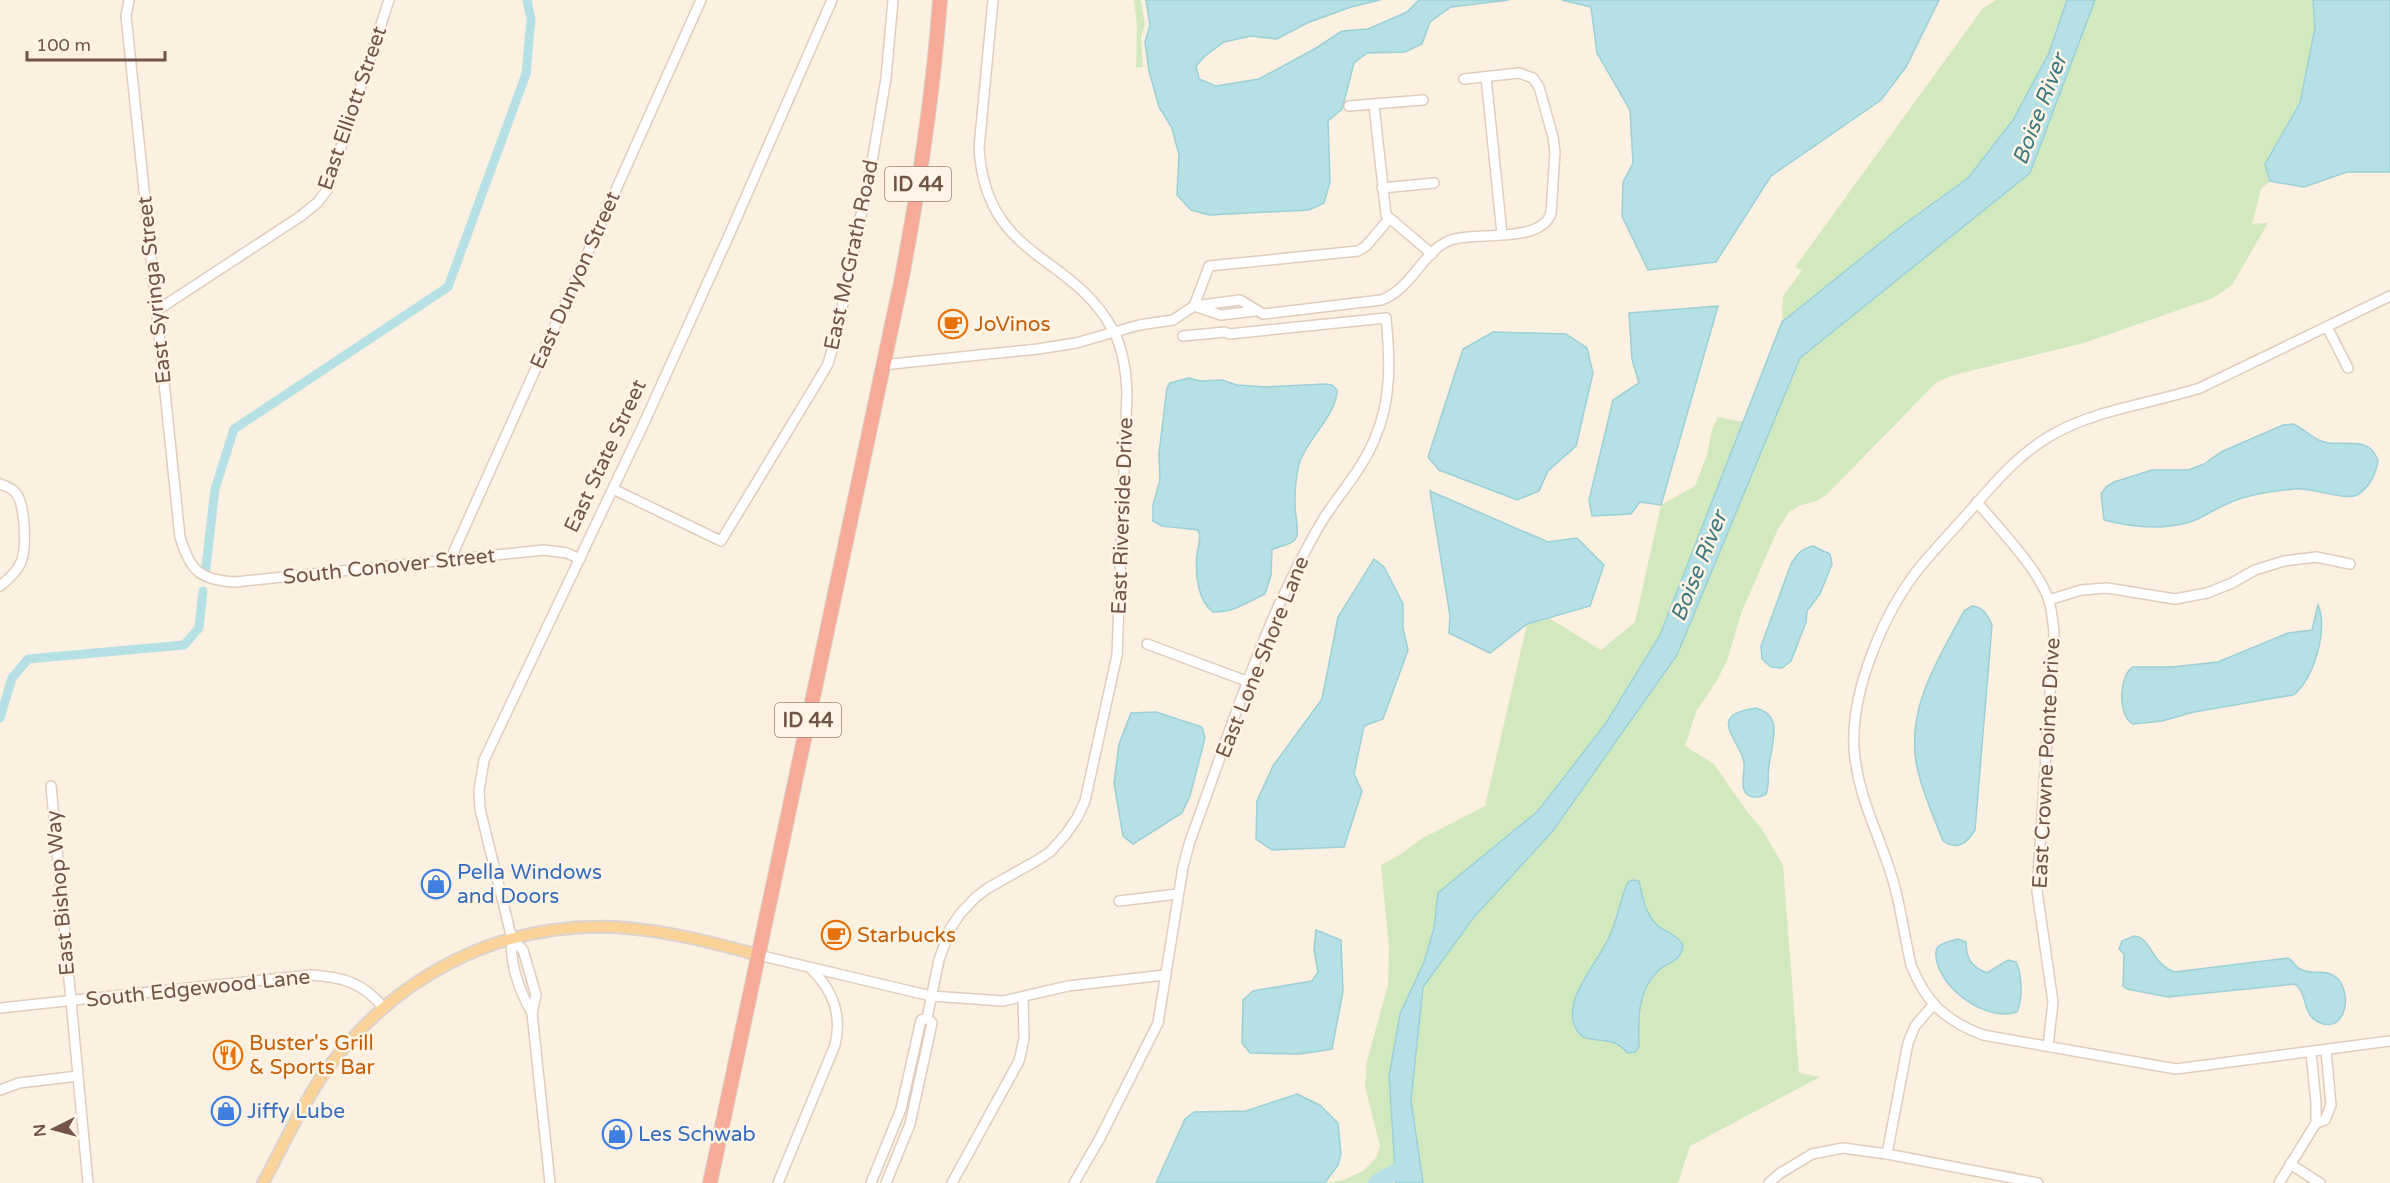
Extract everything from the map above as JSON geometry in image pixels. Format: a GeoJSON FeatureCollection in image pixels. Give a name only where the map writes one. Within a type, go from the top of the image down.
{"type":"FeatureCollection","features":[{"type":"Feature","properties":{"kind":"highway","name":"ID 44"},"geometry":{"type":"LineString","coordinates":[[710,1183],[916,200],[935,69],[940,0]]}},
{"type":"Feature","properties":{"kind":"main road"},"geometry":{"type":"LineString","coordinates":[[263,1183],[316,1084],[349,1042],[384,1008],[431,972],[458,958],[512,939],[561,929],[615,927],[669,934],[758,955]]}},
{"type":"Feature","properties":{"kind":"street","name":"East Syringa Street"},"geometry":{"type":"LineString","coordinates":[[129,0],[126,16],[180,537],[186,559],[199,574]]}},
{"type":"Feature","properties":{"kind":"street","name":"East Elliott Street"},"geometry":{"type":"LineString","coordinates":[[156,311],[301,216],[318,202],[327,190],[389,0]]}},
{"type":"Feature","properties":{"kind":"street","name":"East Dunyon Street"},"geometry":{"type":"LineString","coordinates":[[450,560],[701,0]]}},
{"type":"Feature","properties":{"kind":"street","name":"East State Street"},"geometry":{"type":"LineString","coordinates":[[550,1183],[532,1013],[523,998],[510,952],[512,939],[480,809],[480,777],[484,760],[499,724],[613,489],[730,233],[832,0]]}},
{"type":"Feature","properties":{"kind":"street","name":"East McGrath Road"},"geometry":{"type":"LineString","coordinates":[[613,489],[721,541],[828,364],[838,328],[873,156],[886,78],[893,0]]}},
{"type":"Feature","properties":{"kind":"street","name":"East Riverside Drive"},"geometry":{"type":"LineString","coordinates":[[927,1018],[939,960],[950,929],[960,914],[988,888],[1050,852],[1077,818],[1090,784],[1117,655],[1127,392],[1123,358],[1114,332],[1102,311],[1086,293],[1021,243],[1005,226],[987,194],[980,167],[979,148],[993,0]]}},
{"type":"Feature","properties":{"kind":"street"},"geometry":{"type":"LineString","coordinates":[[882,365],[1076,343],[1139,325],[1173,320],[1194,306],[1240,300],[1263,314],[1381,300],[1396,294],[1405,286],[1443,244],[1455,239],[1536,230],[1548,221],[1553,189],[1554,137],[1539,87],[1533,78],[1519,73],[1464,79]]}},
{"type":"Feature","properties":{"kind":"street"},"geometry":{"type":"LineString","coordinates":[[1486,77],[1502,234]]}},
{"type":"Feature","properties":{"kind":"street"},"geometry":{"type":"LineString","coordinates":[[1349,106],[1423,100]]}},
{"type":"Feature","properties":{"kind":"street"},"geometry":{"type":"LineString","coordinates":[[1374,105],[1385,210],[1389,219],[1432,254]]}},
{"type":"Feature","properties":{"kind":"street"},"geometry":{"type":"LineString","coordinates":[[1383,188],[1434,183]]}},
{"type":"Feature","properties":{"kind":"street"},"geometry":{"type":"LineString","coordinates":[[1194,306],[1209,266],[1358,250],[1366,246],[1389,219]]}},
{"type":"Feature","properties":{"kind":"street"},"geometry":{"type":"LineString","coordinates":[[2390,296],[2200,388],[2106,412],[2052,435],[2012,465],[1918,569],[1901,597],[1866,666],[1859,690],[1854,745],[1857,775],[1864,802],[1892,878],[1916,979],[1933,1005],[1958,1025],[1983,1035],[2176,1069],[2390,1041]]}},
{"type":"Feature","properties":{"kind":"street","name":"East Lone Shore Lane"},"geometry":{"type":"LineString","coordinates":[[1074,1183],[1100,1138],[1158,1023],[1182,867],[1274,617],[1299,562],[1324,518],[1361,465],[1375,438],[1384,412],[1389,383],[1390,353],[1386,318],[1229,334],[1225,332],[1183,336]]}},
{"type":"Feature","properties":{"kind":"street"},"geometry":{"type":"LineString","coordinates":[[2327,327],[2348,368]]}},
{"type":"Feature","properties":{"kind":"street"},"geometry":{"type":"LineString","coordinates":[[0,586],[16,572],[24,552],[20,503],[16,493],[4,485]]}},
{"type":"Feature","properties":{"kind":"street","name":"East Crowne Pointe Drive"},"geometry":{"type":"LineString","coordinates":[[1977,502],[2032,570],[2049,600],[2054,633],[2037,891],[2054,1002],[2048,1047]]}},
{"type":"Feature","properties":{"kind":"street","name":"South Conover Street"},"geometry":{"type":"LineString","coordinates":[[199,574],[217,581],[235,582],[544,550],[580,559]]}},
{"type":"Feature","properties":{"kind":"street"},"geometry":{"type":"LineString","coordinates":[[2049,600],[2081,590],[2107,588],[2175,599],[2207,593],[2255,570],[2284,561],[2316,557],[2350,564]]}},
{"type":"Feature","properties":{"kind":"street"},"geometry":{"type":"LineString","coordinates":[[1147,644],[1249,682]]}},
{"type":"Feature","properties":{"kind":"street","name":"East Bishop Way"},"geometry":{"type":"LineString","coordinates":[[51,786],[88,1183]]}},
{"type":"Feature","properties":{"kind":"street"},"geometry":{"type":"LineString","coordinates":[[1119,901],[1178,894]]}},
{"type":"Feature","properties":{"kind":"street"},"geometry":{"type":"LineString","coordinates":[[758,955],[931,996],[1003,1000],[1068,986],[1165,975]]}},
{"type":"Feature","properties":{"kind":"street"},"geometry":{"type":"LineString","coordinates":[[778,1183],[835,1045],[838,1032],[838,1011],[830,992],[810,967]]}},
{"type":"Feature","properties":{"kind":"street","name":"South Edgewood Lane"},"geometry":{"type":"LineString","coordinates":[[0,1008],[310,975],[331,976],[349,981],[374,997],[384,1008]]}},
{"type":"Feature","properties":{"kind":"street"},"geometry":{"type":"LineString","coordinates":[[952,1183],[1019,1061],[1024,1039],[1023,997]]}},
{"type":"Feature","properties":{"kind":"street"},"geometry":{"type":"LineString","coordinates":[[1887,1154],[1908,1043],[1914,1026],[1933,1005]]}},
{"type":"Feature","properties":{"kind":"street","name":"East Riverside Drive"},"geometry":{"type":"LineString","coordinates":[[871,1183],[901,1109],[921,1020],[927,1018]]}},
{"type":"Feature","properties":{"kind":"street","name":"East Riverside Drive"},"geometry":{"type":"LineString","coordinates":[[886,1183],[913,1114],[932,1023],[927,1018]]}},
{"type":"Feature","properties":{"kind":"street"},"geometry":{"type":"LineString","coordinates":[[2316,1123],[2325,1120],[2331,1105],[2326,1050]]}},
{"type":"Feature","properties":{"kind":"street"},"geometry":{"type":"LineString","coordinates":[[2279,1183],[2316,1123],[2311,1052]]}},
{"type":"Feature","properties":{"kind":"street"},"geometry":{"type":"LineString","coordinates":[[0,1090],[19,1083],[78,1076]]}},
{"type":"Feature","properties":{"kind":"street"},"geometry":{"type":"LineString","coordinates":[[1769,1183],[1779,1174],[1812,1154],[1843,1148],[1887,1154],[2038,1183]]}},
{"type":"Feature","properties":{"kind":"street"},"geometry":{"type":"LineString","coordinates":[[2290,1164],[2320,1183]]}},
{"type":"Feature","properties":{"kind":"green space"},"geometry":{"type":"Polygon","coordinates":[[[1134,0],[1141,0],[1145,25],[1141,37],[1143,67],[1136,68],[1137,25],[1134,0]]]}},
{"type":"Feature","properties":{"kind":"green space"},"geometry":{"type":"Polygon","coordinates":[[[1996,0],[2067,0],[2049,53],[2013,120],[1968,178],[1895,231],[1782,322],[1783,296],[1802,270],[1795,267],[1983,8],[1996,0]]]}},
{"type":"Feature","properties":{"kind":"green space"},"geometry":{"type":"Polygon","coordinates":[[[2095,0],[2313,0],[2315,28],[2300,103],[2265,164],[2270,181],[2261,189],[2252,224],[2268,223],[2232,285],[2213,298],[2084,343],[1954,375],[1937,382],[1826,495],[1789,512],[1778,529],[1742,611],[1727,661],[1696,712],[1685,746],[1714,764],[1748,813],[1760,826],[1783,865],[1799,1073],[1820,1077],[1690,1146],[1678,1183],[1423,1183],[1411,1100],[1423,987],[1474,917],[1677,655],[1800,358],[2030,173],[2095,0]]]}},
{"type":"Feature","properties":{"kind":"green space"},"geometry":{"type":"Polygon","coordinates":[[[1718,417],[1743,422],[1660,635],[1606,723],[1538,811],[1438,893],[1434,928],[1424,962],[1400,1014],[1389,1076],[1396,1183],[1325,1183],[1343,1180],[1363,1171],[1376,1158],[1380,1146],[1365,1087],[1367,1061],[1388,985],[1389,948],[1381,865],[1421,839],[1485,806],[1527,624],[1549,618],[1601,650],[1635,622],[1661,505],[1695,486],[1707,455],[1712,429],[1718,417]]]}},
{"type":"Feature","properties":{"kind":"water"},"geometry":{"type":"Polygon","coordinates":[[[1146,0],[1380,0],[1351,7],[1307,23],[1277,39],[1251,36],[1224,42],[1196,66],[1199,79],[1216,86],[1259,79],[1342,31],[1368,29],[1407,12],[1419,0],[1509,0],[1451,7],[1430,22],[1422,44],[1405,52],[1367,53],[1354,63],[1342,109],[1328,121],[1330,182],[1324,203],[1309,210],[1209,215],[1191,210],[1177,195],[1179,155],[1172,128],[1159,107],[1149,71],[1145,42],[1150,25],[1146,0]]]}},
{"type":"Feature","properties":{"kind":"water"},"geometry":{"type":"Polygon","coordinates":[[[1562,0],[1939,0],[1906,67],[1881,100],[1771,176],[1716,262],[1648,270],[1622,216],[1623,182],[1633,163],[1630,110],[1597,53],[1591,7],[1562,0]]]}},
{"type":"Feature","properties":{"kind":"water","name":"Boise River"},"geometry":{"type":"Polygon","coordinates":[[[2067,0],[2095,0],[2030,173],[1800,358],[1677,655],[1552,832],[1474,917],[1423,987],[1411,1100],[1423,1183],[1396,1183],[1389,1076],[1400,1014],[1424,962],[1434,928],[1438,893],[1538,811],[1606,723],[1660,635],[1782,322],[1895,231],[1968,178],[2013,120],[2049,53],[2067,0]]]}},
{"type":"Feature","properties":{"kind":"water"},"geometry":{"type":"Polygon","coordinates":[[[2313,0],[2390,0],[2390,172],[2347,172],[2304,187],[2270,181],[2265,164],[2300,103],[2315,28],[2313,0]]]}},
{"type":"Feature","properties":{"kind":"water"},"geometry":{"type":"Polygon","coordinates":[[[1718,306],[1661,505],[1640,502],[1631,514],[1592,516],[1589,500],[1613,400],[1639,383],[1632,359],[1629,313],[1718,306]]]}},
{"type":"Feature","properties":{"kind":"water"},"geometry":{"type":"Polygon","coordinates":[[[1493,332],[1566,334],[1587,348],[1593,373],[1576,446],[1548,471],[1539,491],[1517,500],[1439,470],[1428,457],[1463,349],[1493,332]]]}},
{"type":"Feature","properties":{"kind":"water"},"geometry":{"type":"Polygon","coordinates":[[[1189,378],[1200,381],[1222,380],[1237,385],[1266,387],[1325,384],[1332,385],[1337,390],[1332,409],[1299,464],[1295,492],[1296,538],[1292,543],[1272,550],[1271,575],[1265,594],[1221,612],[1213,612],[1200,593],[1196,569],[1200,539],[1198,530],[1162,526],[1153,521],[1153,505],[1160,480],[1159,453],[1167,388],[1170,383],[1189,378]]]}},
{"type":"Feature","properties":{"kind":"water"},"geometry":{"type":"Polygon","coordinates":[[[2293,424],[2321,441],[2361,444],[2374,452],[2378,461],[2376,471],[2365,489],[2352,496],[2301,489],[2260,494],[2234,501],[2190,522],[2169,526],[2136,526],[2104,520],[2101,494],[2114,482],[2152,470],[2189,470],[2204,464],[2221,452],[2283,425],[2293,424]]]}},
{"type":"Feature","properties":{"kind":"water"},"geometry":{"type":"Polygon","coordinates":[[[1430,491],[1548,542],[1577,538],[1604,565],[1590,606],[1527,624],[1490,653],[1449,633],[1450,616],[1430,491]]]}},
{"type":"Feature","properties":{"kind":"water"},"geometry":{"type":"Polygon","coordinates":[[[1813,546],[1830,554],[1832,564],[1820,594],[1807,611],[1806,622],[1791,661],[1782,668],[1771,667],[1762,659],[1761,646],[1791,564],[1800,552],[1813,546]]]}},
{"type":"Feature","properties":{"kind":"water"},"geometry":{"type":"Polygon","coordinates":[[[1374,559],[1384,567],[1403,604],[1403,628],[1408,650],[1383,719],[1364,726],[1354,774],[1362,791],[1344,847],[1272,850],[1256,839],[1257,801],[1273,766],[1322,699],[1338,617],[1374,559]]]}},
{"type":"Feature","properties":{"kind":"water"},"geometry":{"type":"Polygon","coordinates":[[[2318,605],[2322,627],[2317,654],[2307,679],[2293,695],[2194,712],[2162,721],[2133,724],[2128,720],[2122,705],[2122,696],[2125,678],[2133,667],[2172,667],[2218,662],[2288,633],[2312,630],[2318,605]]]}},
{"type":"Feature","properties":{"kind":"water"},"geometry":{"type":"Polygon","coordinates":[[[1972,606],[1982,610],[1992,625],[1975,830],[1965,842],[1953,845],[1943,841],[1928,802],[1918,772],[1914,741],[1916,721],[1927,683],[1964,611],[1972,606]]]}},
{"type":"Feature","properties":{"kind":"water"},"geometry":{"type":"Polygon","coordinates":[[[1756,708],[1771,717],[1774,732],[1767,791],[1759,797],[1750,796],[1745,792],[1742,754],[1729,730],[1732,716],[1740,711],[1756,708]]]}},
{"type":"Feature","properties":{"kind":"water"},"geometry":{"type":"Polygon","coordinates":[[[1156,712],[1202,727],[1205,738],[1190,796],[1182,813],[1133,844],[1123,836],[1114,783],[1119,744],[1131,713],[1156,712]]]}},
{"type":"Feature","properties":{"kind":"water"},"geometry":{"type":"Polygon","coordinates":[[[1639,881],[1649,915],[1660,928],[1678,938],[1683,945],[1680,956],[1658,971],[1646,987],[1640,1006],[1639,1047],[1635,1052],[1628,1053],[1612,1042],[1586,1038],[1578,1032],[1573,1021],[1573,1008],[1582,982],[1610,935],[1628,882],[1639,881]]]}},
{"type":"Feature","properties":{"kind":"water"},"geometry":{"type":"Polygon","coordinates":[[[1316,930],[1341,940],[1343,991],[1332,1049],[1300,1054],[1250,1053],[1242,1043],[1243,1000],[1253,991],[1312,981],[1318,972],[1314,950],[1316,930]]]}},
{"type":"Feature","properties":{"kind":"water"},"geometry":{"type":"Polygon","coordinates":[[[2134,936],[2145,941],[2161,963],[2175,972],[2288,958],[2300,969],[2330,974],[2338,979],[2345,996],[2343,1013],[2333,1024],[2315,1020],[2308,1012],[2302,992],[2295,984],[2168,997],[2127,989],[2123,986],[2124,954],[2119,949],[2122,941],[2134,936]]]}},
{"type":"Feature","properties":{"kind":"water"},"geometry":{"type":"Polygon","coordinates":[[[1958,939],[1966,942],[1968,957],[1973,965],[1987,973],[2008,960],[2016,962],[2021,987],[2017,1012],[2005,1014],[1980,1008],[1968,1002],[1948,983],[1937,962],[1936,950],[1941,944],[1958,939]]]}},
{"type":"Feature","properties":{"kind":"water"},"geometry":{"type":"Polygon","coordinates":[[[1297,1094],[1320,1105],[1338,1123],[1341,1154],[1338,1165],[1325,1183],[1156,1183],[1185,1119],[1194,1112],[1246,1111],[1297,1094]]]}},
{"type":"Feature","properties":{"kind":"waterway"},"geometry":{"type":"LineString","coordinates":[[205,575],[215,489],[234,429],[448,287],[526,74],[531,19],[527,0]]}},
{"type":"Feature","properties":{"kind":"waterway"},"geometry":{"type":"LineString","coordinates":[[0,718],[12,678],[28,659],[184,645],[199,628],[203,591]]}},
{"type":"Feature","properties":{"kind":"waterway"},"geometry":{"type":"LineString","coordinates":[[1376,1183],[1410,1163]]}},
{"type":"Feature","properties":{"kind":"place","name":"JoVinos"},"geometry":{"type":"Point","coordinates":[953,324]}},
{"type":"Feature","properties":{"kind":"place","name":"Pella Windows and Doors"},"geometry":{"type":"Point","coordinates":[436,884]}},
{"type":"Feature","properties":{"kind":"place","name":"Starbucks"},"geometry":{"type":"Point","coordinates":[836,935]}},
{"type":"Feature","properties":{"kind":"place","name":"Buster's Grill & Sports Bar"},"geometry":{"type":"Point","coordinates":[228,1055]}},
{"type":"Feature","properties":{"kind":"place","name":"Jiffy Lube"},"geometry":{"type":"Point","coordinates":[226,1111]}},
{"type":"Feature","properties":{"kind":"place","name":"Les Schwab"},"geometry":{"type":"Point","coordinates":[617,1134]}}]}
